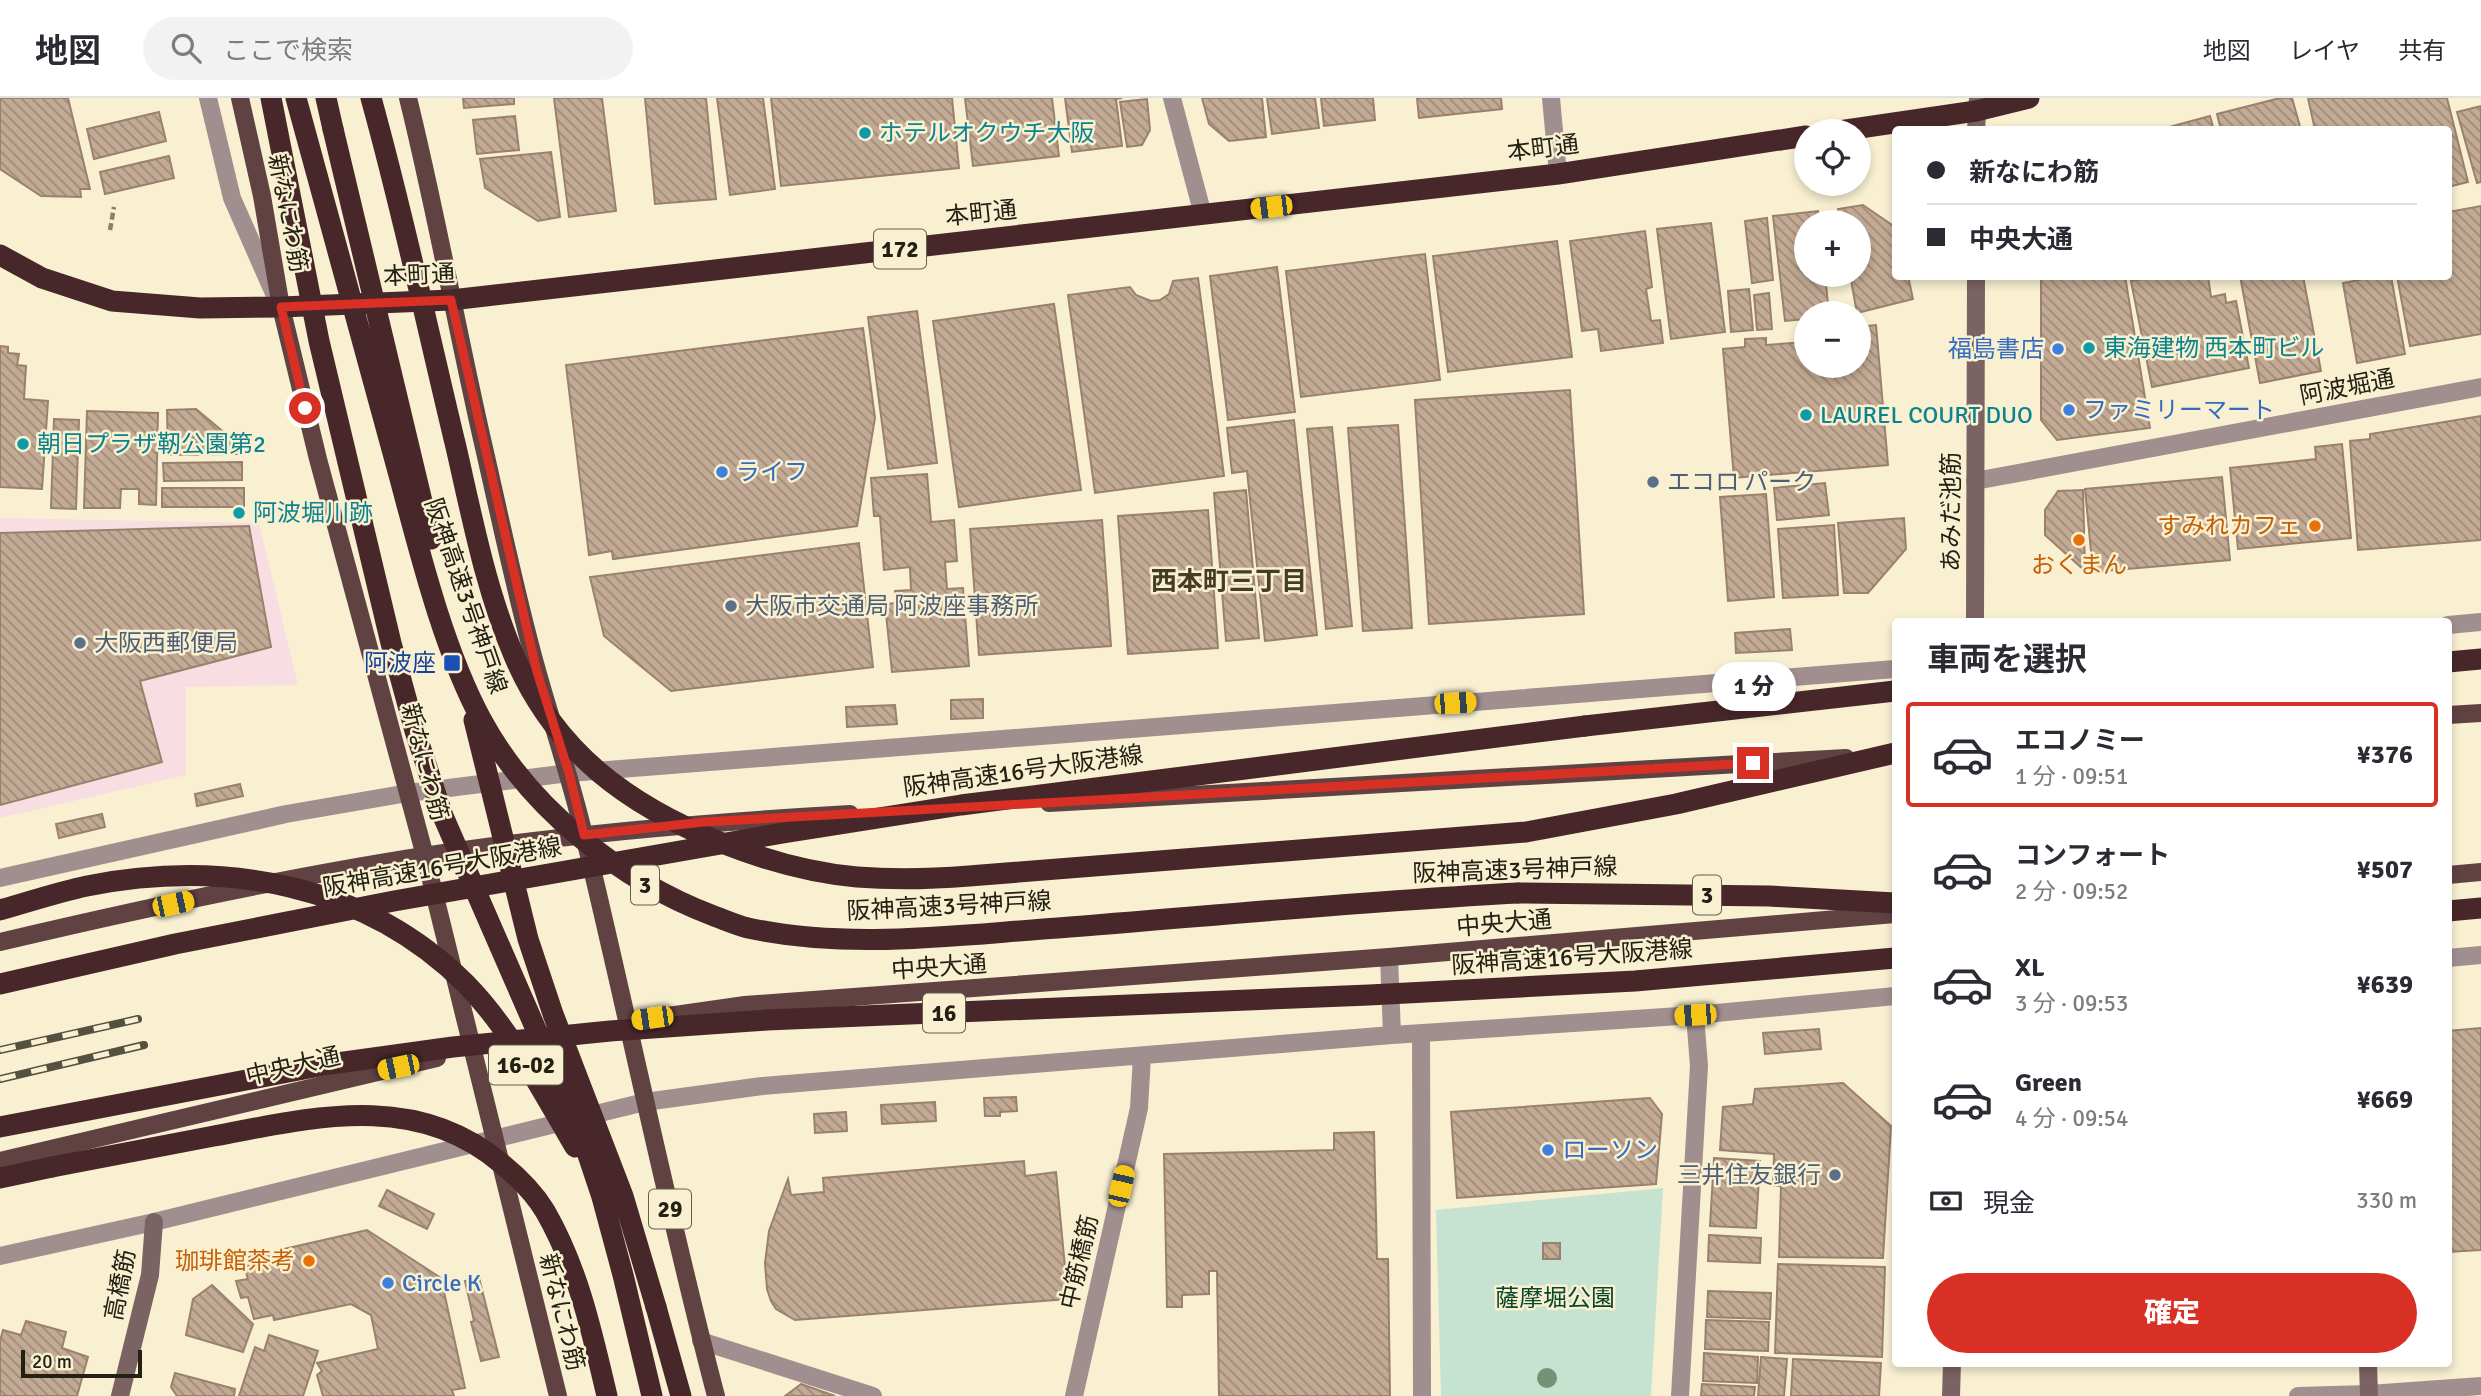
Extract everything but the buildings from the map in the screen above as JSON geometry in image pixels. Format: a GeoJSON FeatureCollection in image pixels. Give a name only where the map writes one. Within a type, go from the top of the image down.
{"type":"FeatureCollection","features":[{"type":"Feature","properties":{"kind":"highway"},"geometry":{"type":"LineString","coordinates":[[271,98],[322,355],[390,643],[415,731],[443,816],[579,1128],[620,1262],[652,1396]]}},
{"type":"Feature","properties":{"kind":"highway","name":"阪神高速3号神戸線"},"geometry":{"type":"LineString","coordinates":[[296,98],[422,561],[460,671],[480,718],[517,772],[572,829],[646,885],[694,908],[745,927],[869,940],[1110,924],[1413,898],[1518,893],[1769,896],[1892,903]]}},
{"type":"Feature","properties":{"kind":"highway"},"geometry":{"type":"LineString","coordinates":[[326,98],[528,939],[553,1014],[623,1196],[656,1307]]}},
{"type":"Feature","properties":{"kind":"highway","name":"阪神高速3号神戸線"},"geometry":{"type":"LineString","coordinates":[[372,98],[483,562],[515,658],[555,725],[587,763],[622,792],[654,812],[698,833],[750,854],[803,869],[829,873],[910,880],[983,876],[1526,832],[1676,804],[1892,755]]}},
{"type":"Feature","properties":{"kind":"highway"},"geometry":{"type":"LineString","coordinates":[[1871,127],[1977,113],[2029,98]]}},
{"type":"Feature","properties":{"kind":"highway","name":"本町通"},"geometry":{"type":"LineString","coordinates":[[0,255],[42,278],[112,301],[200,308],[451,300],[1558,174],[1794,138]]}},
{"type":"Feature","properties":{"kind":"highway"},"geometry":{"type":"LineString","coordinates":[[2452,662],[2481,659]]}},
{"type":"Feature","properties":{"kind":"highway","name":"阪神高速16号大阪港線"},"geometry":{"type":"LineString","coordinates":[[0,984],[175,944],[394,901],[947,807],[1545,731],[1892,691]]}},
{"type":"Feature","properties":{"kind":"highway","name":"16-02"},"geometry":{"type":"LineString","coordinates":[[0,910],[86,887],[132,879],[182,876],[237,878],[283,884],[318,893],[386,924],[425,948],[456,975],[501,1027],[533,1075],[615,1214],[656,1307],[681,1396]]}},
{"type":"Feature","properties":{"kind":"highway"},"geometry":{"type":"LineString","coordinates":[[2452,911],[2481,908]]}},
{"type":"Feature","properties":{"kind":"highway","name":"阪神高速16号大阪港線"},"geometry":{"type":"LineString","coordinates":[[0,1127],[330,1063],[610,1031],[767,1020],[1635,981],[1892,958]]}},
{"type":"Feature","properties":{"kind":"highway"},"geometry":{"type":"LineString","coordinates":[[0,1178],[336,1115],[371,1114],[413,1120],[457,1134],[489,1152],[520,1179],[543,1208],[561,1239],[577,1281],[607,1396]]}},
{"type":"Feature","properties":{"kind":"main road","name":"新なにわ筋"},"geometry":{"type":"LineString","coordinates":[[240,98],[262,197],[281,307],[318,459],[425,856],[558,1396]]}},
{"type":"Feature","properties":{"kind":"main road","name":"29"},"geometry":{"type":"LineString","coordinates":[[408,98],[431,188],[451,300],[537,672],[569,773],[716,1396]]}},
{"type":"Feature","properties":{"kind":"main road"},"geometry":{"type":"LineString","coordinates":[[2452,715],[2481,713]]}},
{"type":"Feature","properties":{"kind":"main road"},"geometry":{"type":"LineString","coordinates":[[0,942],[137,911],[425,856],[704,822],[1892,754]]}},
{"type":"Feature","properties":{"kind":"main road"},"geometry":{"type":"LineString","coordinates":[[2452,875],[2481,872]]}},
{"type":"Feature","properties":{"kind":"main road","name":"中央大通"},"geometry":{"type":"LineString","coordinates":[[0,1161],[348,1077],[474,1050],[628,1021],[745,1005],[1389,957],[1892,914]]}},
{"type":"Feature","properties":{"kind":"street"},"geometry":{"type":"LineString","coordinates":[[208,98],[232,198],[281,307]]}},
{"type":"Feature","properties":{"kind":"street"},"geometry":{"type":"LineString","coordinates":[[1172,98],[1203,215]]}},
{"type":"Feature","properties":{"kind":"street"},"geometry":{"type":"LineString","coordinates":[[1551,98],[1558,174]]}},
{"type":"Feature","properties":{"kind":"street","name":"あみだ池筋"},"geometry":{"type":"LineString","coordinates":[[1975,618],[1976,280]]}},
{"type":"Feature","properties":{"kind":"street","name":"阿波堀通"},"geometry":{"type":"LineString","coordinates":[[1975,481],[2481,387]]}},
{"type":"Feature","properties":{"kind":"street"},"geometry":{"type":"LineString","coordinates":[[2452,625],[2481,622]]}},
{"type":"Feature","properties":{"kind":"street"},"geometry":{"type":"LineString","coordinates":[[0,878],[286,814],[408,793],[569,773],[1892,669]]}},
{"type":"Feature","properties":{"kind":"street"},"geometry":{"type":"LineString","coordinates":[[2452,958],[2481,955]]}},
{"type":"Feature","properties":{"kind":"street"},"geometry":{"type":"LineString","coordinates":[[1389,957],[1392,1035]]}},
{"type":"Feature","properties":{"kind":"street"},"geometry":{"type":"LineString","coordinates":[[0,1256],[154,1223],[645,1102],[762,1086],[1392,1035],[1695,1015],[1892,996]]}},
{"type":"Feature","properties":{"kind":"street"},"geometry":{"type":"LineString","coordinates":[[1680,1396],[1699,1066],[1695,1015]]}},
{"type":"Feature","properties":{"kind":"street"},"geometry":{"type":"LineString","coordinates":[[1421,1033],[1422,1396]]}},
{"type":"Feature","properties":{"kind":"street","name":"中筋橋筋"},"geometry":{"type":"LineString","coordinates":[[1074,1396],[1139,1108],[1142,1056]]}},
{"type":"Feature","properties":{"kind":"street","name":"高橋筋"},"geometry":{"type":"LineString","coordinates":[[120,1396],[150,1275],[154,1223]]}},
{"type":"Feature","properties":{"kind":"street"},"geometry":{"type":"LineString","coordinates":[[701,1341],[873,1396]]}},
{"type":"Feature","properties":{"kind":"street"},"geometry":{"type":"LineString","coordinates":[[1951,1396],[1952,1367]]}},
{"type":"Feature","properties":{"kind":"street"},"geometry":{"type":"LineString","coordinates":[[2368,1367],[2369,1395]]}},
{"type":"Feature","properties":{"kind":"street"},"geometry":{"type":"LineString","coordinates":[[2298,1396],[2369,1395],[2481,1386]]}},
{"type":"Feature","properties":{"kind":"path"},"geometry":{"type":"LineString","coordinates":[[110,230],[114,207]]}},
{"type":"Feature","properties":{"kind":"shaded area"},"geometry":{"type":"Polygon","coordinates":[[[0,518],[259,523],[298,685],[186,687],[186,775],[0,818],[0,518]]]}},
{"type":"Feature","properties":{"kind":"green space","name":"薩摩堀公園"},"geometry":{"type":"Polygon","coordinates":[[[1663,1188],[1651,1396],[1441,1396],[1436,1210],[1663,1188]]]}},
{"type":"Feature","properties":{"kind":"railway"},"geometry":{"type":"LineString","coordinates":[[0,1050],[138,1019]]}},
{"type":"Feature","properties":{"kind":"railway"},"geometry":{"type":"LineString","coordinates":[[0,1079],[144,1045]]}},
{"type":"Feature","properties":{"kind":"place","name":"ホテルオクウチ大阪"},"geometry":{"type":"Point","coordinates":[865,133]}},
{"type":"Feature","properties":{"kind":"place","name":"東海建物 西本町ビル"},"geometry":{"type":"Point","coordinates":[2089,348]}},
{"type":"Feature","properties":{"kind":"place","name":"福島書店"},"geometry":{"type":"Point","coordinates":[2058,349]}},
{"type":"Feature","properties":{"kind":"place","name":"ファミリーマート"},"geometry":{"type":"Point","coordinates":[2069,410]}},
{"type":"Feature","properties":{"kind":"place","name":"LAUREL COURT DUO"},"geometry":{"type":"Point","coordinates":[1806,415]}},
{"type":"Feature","properties":{"kind":"place","name":"朝日プラザ靭公園第2"},"geometry":{"type":"Point","coordinates":[23,444]}},
{"type":"Feature","properties":{"kind":"place","name":"ライフ"},"geometry":{"type":"Point","coordinates":[722,472]}},
{"type":"Feature","properties":{"kind":"place","name":"エコロ パーク"},"geometry":{"type":"Point","coordinates":[1653,482]}},
{"type":"Feature","properties":{"kind":"place","name":"阿波堀川跡"},"geometry":{"type":"Point","coordinates":[239,513]}},
{"type":"Feature","properties":{"kind":"place","name":"すみれカフェ"},"geometry":{"type":"Point","coordinates":[2315,526]}},
{"type":"Feature","properties":{"kind":"place","name":"おくまん"},"geometry":{"type":"Point","coordinates":[2079,540]}},
{"type":"Feature","properties":{"kind":"place","name":"大阪市交通局 阿波座事務所"},"geometry":{"type":"Point","coordinates":[731,606]}},
{"type":"Feature","properties":{"kind":"place","name":"大阪西郵便局"},"geometry":{"type":"Point","coordinates":[80,643]}},
{"type":"Feature","properties":{"kind":"place","name":"阿波座"},"geometry":{"type":"Point","coordinates":[452,663]}},
{"type":"Feature","properties":{"kind":"place","name":"ローソン"},"geometry":{"type":"Point","coordinates":[1548,1150]}},
{"type":"Feature","properties":{"kind":"place","name":"三井住友銀行"},"geometry":{"type":"Point","coordinates":[1835,1175]}},
{"type":"Feature","properties":{"kind":"place","name":"珈琲館茶考"},"geometry":{"type":"Point","coordinates":[309,1261]}},
{"type":"Feature","properties":{"kind":"place","name":"Circle K"},"geometry":{"type":"Point","coordinates":[388,1283]}},
{"type":"Feature","properties":{"kind":"district","name":"西本町三丁目"},"geometry":{"type":"Point","coordinates":[1229,581]}},
{"type":"Feature","properties":{"kind":"route"},"geometry":{"type":"LineString","coordinates":[[305,408],[281,307],[451,300],[537,672],[569,773],[584,835],[704,822],[1753,763]]}}]}
